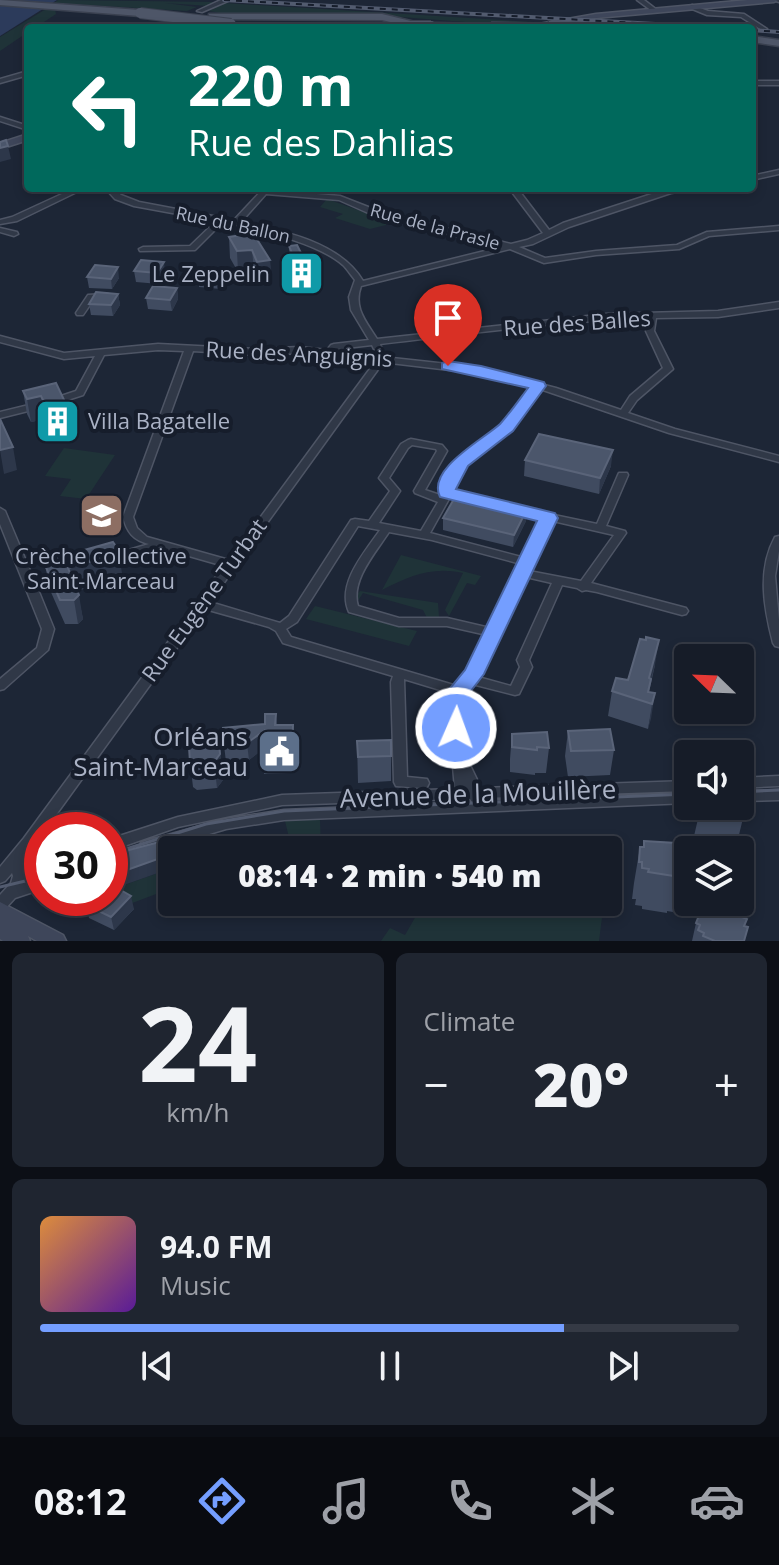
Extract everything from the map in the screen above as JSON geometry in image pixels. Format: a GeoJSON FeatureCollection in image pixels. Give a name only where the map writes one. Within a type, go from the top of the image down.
{"type":"FeatureCollection","features":[{"type":"Feature","properties":{"kind":"main road"},"geometry":{"type":"LineString","coordinates":[[538,24],[777,0]]}},
{"type":"Feature","properties":{"kind":"main road"},"geometry":{"type":"LineString","coordinates":[[0,2],[257,24]]}},
{"type":"Feature","properties":{"kind":"main road"},"geometry":{"type":"LineString","coordinates":[[76,8],[212,16],[382,17],[415,24]]}},
{"type":"Feature","properties":{"kind":"main road"},"geometry":{"type":"LineString","coordinates":[[185,14],[231,21],[294,24]]}},
{"type":"Feature","properties":{"kind":"main road"},"geometry":{"type":"LineString","coordinates":[[541,24],[578,24]]}},
{"type":"Feature","properties":{"kind":"main road"},"geometry":{"type":"LineString","coordinates":[[756,41],[779,44]]}},
{"type":"Feature","properties":{"kind":"main road"},"geometry":{"type":"LineString","coordinates":[[0,146],[24,138]]}},
{"type":"Feature","properties":{"kind":"main road"},"geometry":{"type":"LineString","coordinates":[[0,908],[55,941]]}},
{"type":"Feature","properties":{"kind":"main road"},"geometry":{"type":"LineString","coordinates":[[0,928],[20,941]]}},
{"type":"Feature","properties":{"kind":"street"},"geometry":{"type":"LineString","coordinates":[[200,11],[227,0]]}},
{"type":"Feature","properties":{"kind":"street"},"geometry":{"type":"LineString","coordinates":[[640,0],[655,10]]}},
{"type":"Feature","properties":{"kind":"street"},"geometry":{"type":"LineString","coordinates":[[692,7],[707,13],[742,15],[764,29]]}},
{"type":"Feature","properties":{"kind":"street"},"geometry":{"type":"LineString","coordinates":[[0,81],[24,74]]}},
{"type":"Feature","properties":{"kind":"street"},"geometry":{"type":"LineString","coordinates":[[756,82],[779,83]]}},
{"type":"Feature","properties":{"kind":"street"},"geometry":{"type":"LineString","coordinates":[[0,119],[24,127]]}},
{"type":"Feature","properties":{"kind":"street"},"geometry":{"type":"LineString","coordinates":[[756,177],[779,172]]}},
{"type":"Feature","properties":{"kind":"street"},"geometry":{"type":"LineString","coordinates":[[1,226],[73,192]]}},
{"type":"Feature","properties":{"kind":"street","name":"Rue du Ballon"},"geometry":{"type":"LineString","coordinates":[[114,192],[124,200],[278,232],[336,256],[355,270],[360,284]]}},
{"type":"Feature","properties":{"kind":"street"},"geometry":{"type":"LineString","coordinates":[[235,224],[265,192]]}},
{"type":"Feature","properties":{"kind":"street","name":"Rue de la Prasle"},"geometry":{"type":"LineString","coordinates":[[285,192],[340,198],[378,214],[512,247],[544,261],[596,253],[679,247],[707,234],[779,228]]}},
{"type":"Feature","properties":{"kind":"street"},"geometry":{"type":"LineString","coordinates":[[516,192],[548,234]]}},
{"type":"Feature","properties":{"kind":"street"},"geometry":{"type":"LineString","coordinates":[[378,351],[355,310],[353,297],[360,284],[512,247],[566,225],[672,192]]}},
{"type":"Feature","properties":{"kind":"street"},"geometry":{"type":"LineString","coordinates":[[143,249],[192,248],[220,221]]}},
{"type":"Feature","properties":{"kind":"street"},"geometry":{"type":"LineString","coordinates":[[1,226],[14,234]]}},
{"type":"Feature","properties":{"kind":"street"},"geometry":{"type":"LineString","coordinates":[[80,313],[91,297],[115,297]]}},
{"type":"Feature","properties":{"kind":"street","name":"Rue des Balles"},"geometry":{"type":"LineString","coordinates":[[378,351],[569,320],[718,314],[779,305]]}},
{"type":"Feature","properties":{"kind":"street"},"geometry":{"type":"LineString","coordinates":[[623,414],[633,398],[668,369],[650,331],[652,318]]}},
{"type":"Feature","properties":{"kind":"street","name":"Rue des Anguignis"},"geometry":{"type":"LineString","coordinates":[[0,339],[59,355],[158,347],[330,353],[378,351],[538,386],[672,431],[779,459]]}},
{"type":"Feature","properties":{"kind":"street"},"geometry":{"type":"LineString","coordinates":[[190,348],[128,517],[132,530],[143,539],[230,564]]}},
{"type":"Feature","properties":{"kind":"street","name":"Rue Eugène Turbat"},"geometry":{"type":"LineString","coordinates":[[51,812],[376,366],[378,351]]}},
{"type":"Feature","properties":{"kind":"street"},"geometry":{"type":"LineString","coordinates":[[0,414],[80,393],[100,354]]}},
{"type":"Feature","properties":{"kind":"street"},"geometry":{"type":"LineString","coordinates":[[424,535],[460,462],[506,427],[538,386]]}},
{"type":"Feature","properties":{"kind":"street"},"geometry":{"type":"LineString","coordinates":[[373,524],[395,491],[384,478],[404,446],[411,442],[439,447],[442,451],[419,491],[482,502]]}},
{"type":"Feature","properties":{"kind":"street"},"geometry":{"type":"LineString","coordinates":[[600,529],[623,475]]}},
{"type":"Feature","properties":{"kind":"street"},"geometry":{"type":"LineString","coordinates":[[508,508],[621,533],[582,587]]}},
{"type":"Feature","properties":{"kind":"street"},"geometry":{"type":"LineString","coordinates":[[0,511],[48,629],[42,650],[0,686]]}},
{"type":"Feature","properties":{"kind":"street"},"geometry":{"type":"LineString","coordinates":[[474,800],[460,755],[453,698],[456,690],[470,679],[549,518]]}},
{"type":"Feature","properties":{"kind":"street"},"geometry":{"type":"LineString","coordinates":[[280,628],[293,619],[355,522],[361,521],[424,535],[525,567],[558,582],[597,588],[682,611]]}},
{"type":"Feature","properties":{"kind":"street"},"geometry":{"type":"LineString","coordinates":[[387,527],[351,586],[349,601],[353,609],[399,622],[447,622],[494,633]]}},
{"type":"Feature","properties":{"kind":"street"},"geometry":{"type":"LineString","coordinates":[[779,539],[773,548],[774,600],[768,608],[779,643]]}},
{"type":"Feature","properties":{"kind":"street"},"geometry":{"type":"LineString","coordinates":[[101,563],[158,545]]}},
{"type":"Feature","properties":{"kind":"street"},"geometry":{"type":"LineString","coordinates":[[31,585],[71,572]]}},
{"type":"Feature","properties":{"kind":"street"},"geometry":{"type":"LineString","coordinates":[[470,679],[515,691],[526,667],[523,660],[558,582]]}},
{"type":"Feature","properties":{"kind":"street"},"geometry":{"type":"LineString","coordinates":[[202,604],[280,628],[287,640],[456,690]]}},
{"type":"Feature","properties":{"kind":"street"},"geometry":{"type":"LineString","coordinates":[[400,673],[397,682],[401,782],[422,783]]}},
{"type":"Feature","properties":{"kind":"street"},"geometry":{"type":"LineString","coordinates":[[754,782],[779,781]]}},
{"type":"Feature","properties":{"kind":"street","name":"Avenue de la Mouillère"},"geometry":{"type":"LineString","coordinates":[[128,839],[178,822],[270,810],[674,787]]}},
{"type":"Feature","properties":{"kind":"street"},"geometry":{"type":"LineString","coordinates":[[754,796],[779,795]]}},
{"type":"Feature","properties":{"kind":"street","name":"Avenue de la Mouillère"},"geometry":{"type":"LineString","coordinates":[[474,800],[674,798]]}},
{"type":"Feature","properties":{"kind":"street","name":"Avenue de la Mouillère"},"geometry":{"type":"LineString","coordinates":[[128,853],[270,810]]}},
{"type":"Feature","properties":{"kind":"street","name":"Rue Eugène Turbat"},"geometry":{"type":"LineString","coordinates":[[2,875],[24,848]]}},
{"type":"Feature","properties":{"kind":"street","name":"Rue Eugène Turbat"},"geometry":{"type":"LineString","coordinates":[[0,908],[12,893],[24,861]]}},
{"type":"Feature","properties":{"kind":"street"},"geometry":{"type":"LineString","coordinates":[[2,875],[24,871]]}},
{"type":"Feature","properties":{"kind":"street"},"geometry":{"type":"LineString","coordinates":[[12,893],[24,889]]}},
{"type":"Feature","properties":{"kind":"street"},"geometry":{"type":"LineString","coordinates":[[27,941],[35,937],[55,941]]}},
{"type":"Feature","properties":{"kind":"green space"},"geometry":{"type":"Polygon","coordinates":[[[58,0],[217,2],[209,6],[165,3],[197,7],[187,11],[54,3],[58,0]]]}},
{"type":"Feature","properties":{"kind":"green space"},"geometry":{"type":"Polygon","coordinates":[[[224,3],[534,22],[489,24],[374,15],[226,14],[209,11],[224,3]]]}},
{"type":"Feature","properties":{"kind":"green space"},"geometry":{"type":"Polygon","coordinates":[[[46,9],[55,9],[56,14],[41,24],[24,24],[24,35],[0,51],[0,37],[46,9]]]}},
{"type":"Feature","properties":{"kind":"green space"},"geometry":{"type":"Polygon","coordinates":[[[327,199],[386,220],[386,225],[370,229],[335,218],[343,214],[320,207],[327,199]]]}},
{"type":"Feature","properties":{"kind":"green space"},"geometry":{"type":"Polygon","coordinates":[[[64,448],[115,455],[86,499],[60,496],[71,479],[45,476],[64,448]]]}},
{"type":"Feature","properties":{"kind":"green space"},"geometry":{"type":"Polygon","coordinates":[[[401,555],[481,576],[475,585],[467,583],[449,616],[445,610],[463,573],[441,571],[421,574],[382,590],[401,555]]]}},
{"type":"Feature","properties":{"kind":"green space"},"geometry":{"type":"Polygon","coordinates":[[[360,591],[438,603],[439,617],[427,618],[423,610],[363,593],[355,605],[353,599],[360,591]]]}},
{"type":"Feature","properties":{"kind":"green space"},"geometry":{"type":"Polygon","coordinates":[[[315,606],[417,631],[409,646],[306,619],[315,606]]]}},
{"type":"Feature","properties":{"kind":"green space"},"geometry":{"type":"Polygon","coordinates":[[[320,819],[321,836],[289,836],[285,821],[320,819]]]}},
{"type":"Feature","properties":{"kind":"green space"},"geometry":{"type":"Polygon","coordinates":[[[158,873],[158,893],[128,905],[128,884],[158,873]]]}},
{"type":"Feature","properties":{"kind":"green space"},"geometry":{"type":"Polygon","coordinates":[[[416,916],[602,916],[599,941],[381,941],[390,928],[405,935],[416,916]]]}},
{"type":"Feature","properties":{"kind":"water"},"geometry":{"type":"Polygon","coordinates":[[[0,0],[57,0],[0,36],[0,0]]]}},
{"type":"Feature","properties":{"kind":"building"},"geometry":{"type":"Polygon","coordinates":[[[6,140],[8,146],[0,148],[0,142],[6,140]]]}},
{"type":"Feature","properties":{"kind":"building"},"geometry":{"type":"Polygon","coordinates":[[[253,233],[270,260],[257,262],[252,250],[237,251],[229,237],[253,233]]]}},
{"type":"Feature","properties":{"kind":"building"},"geometry":{"type":"Polygon","coordinates":[[[297,245],[303,257],[294,258],[289,246],[297,245]]]}},
{"type":"Feature","properties":{"kind":"building"},"geometry":{"type":"Polygon","coordinates":[[[141,260],[164,262],[157,273],[134,271],[141,260]]]}},
{"type":"Feature","properties":{"kind":"building"},"geometry":{"type":"Polygon","coordinates":[[[95,265],[118,267],[111,279],[87,277],[95,265]]]}},
{"type":"Feature","properties":{"kind":"building"},"geometry":{"type":"Polygon","coordinates":[[[204,270],[226,271],[221,281],[199,280],[204,270]]]}},
{"type":"Feature","properties":{"kind":"building"},"geometry":{"type":"Polygon","coordinates":[[[153,286],[177,288],[170,300],[146,298],[153,286]]]}},
{"type":"Feature","properties":{"kind":"building"},"geometry":{"type":"Polygon","coordinates":[[[96,292],[118,294],[111,305],[89,304],[96,292]]]}},
{"type":"Feature","properties":{"kind":"building"},"geometry":{"type":"Polygon","coordinates":[[[56,383],[65,402],[62,407],[48,410],[41,396],[27,399],[23,391],[56,383]]]}},
{"type":"Feature","properties":{"kind":"building"},"geometry":{"type":"Polygon","coordinates":[[[0,419],[13,447],[0,450],[0,419]]]}},
{"type":"Feature","properties":{"kind":"building"},"geometry":{"type":"Polygon","coordinates":[[[539,434],[613,450],[600,478],[525,460],[539,434]]]}},
{"type":"Feature","properties":{"kind":"building"},"geometry":{"type":"Polygon","coordinates":[[[458,492],[527,509],[514,535],[443,518],[458,492]]]}},
{"type":"Feature","properties":{"kind":"building"},"geometry":{"type":"Polygon","coordinates":[[[113,542],[118,549],[110,556],[68,568],[79,595],[74,600],[60,600],[45,565],[49,560],[113,542]]]}},
{"type":"Feature","properties":{"kind":"building"},"geometry":{"type":"Polygon","coordinates":[[[646,637],[659,640],[649,678],[648,692],[655,693],[652,704],[612,691],[616,678],[628,680],[640,639],[646,640],[646,637]]]}},
{"type":"Feature","properties":{"kind":"building"},"geometry":{"type":"Polygon","coordinates":[[[265,714],[276,714],[275,725],[293,725],[292,756],[263,757],[264,731],[247,743],[224,745],[223,728],[265,724],[265,714]]]}},
{"type":"Feature","properties":{"kind":"building"},"geometry":{"type":"Polygon","coordinates":[[[610,729],[614,750],[571,751],[568,731],[610,729]]]}},
{"type":"Feature","properties":{"kind":"building"},"geometry":{"type":"Polygon","coordinates":[[[547,732],[549,748],[512,747],[512,734],[547,732]]]}},
{"type":"Feature","properties":{"kind":"building"},"geometry":{"type":"Polygon","coordinates":[[[391,740],[391,756],[358,757],[357,741],[391,740]]]}},
{"type":"Feature","properties":{"kind":"building"},"geometry":{"type":"Polygon","coordinates":[[[219,743],[220,754],[214,762],[190,762],[189,747],[219,743]]]}},
{"type":"Feature","properties":{"kind":"building"},"geometry":{"type":"Polygon","coordinates":[[[644,841],[674,843],[674,876],[648,872],[649,869],[642,868],[642,862],[639,862],[640,847],[644,847],[644,841]]]}},
{"type":"Feature","properties":{"kind":"building"},"geometry":{"type":"Polygon","coordinates":[[[158,842],[158,859],[128,870],[128,850],[158,842]]]}},
{"type":"Feature","properties":{"kind":"building"},"geometry":{"type":"Polygon","coordinates":[[[699,916],[739,916],[747,919],[744,926],[748,927],[744,941],[715,941],[703,936],[704,933],[698,930],[700,925],[696,923],[699,916]]]}},
{"type":"Feature","properties":{"kind":"tram line"},"geometry":{"type":"LineString","coordinates":[[754,791],[779,790]]}},
{"type":"Feature","properties":{"kind":"tram line"},"geometry":{"type":"LineString","coordinates":[[128,848],[206,824],[284,811],[674,795]]}},
{"type":"Feature","properties":{"kind":"tram line"},"geometry":{"type":"LineString","coordinates":[[0,887],[24,881]]}},
{"type":"Feature","properties":{"kind":"railway"},"geometry":{"type":"LineString","coordinates":[[224,0],[655,24]]}},
{"type":"Feature","properties":{"kind":"railway"},"geometry":{"type":"LineString","coordinates":[[756,30],[779,32]]}},
{"type":"Feature","properties":{"kind":"place","name":"Le Zeppelin"},"geometry":{"type":"Point","coordinates":[301,274]}},
{"type":"Feature","properties":{"kind":"place","name":"Villa Bagatelle"},"geometry":{"type":"Point","coordinates":[57,421]}},
{"type":"Feature","properties":{"kind":"place","name":"Crèche collective Saint-Marceau"},"geometry":{"type":"Point","coordinates":[101,515]}},
{"type":"Feature","properties":{"kind":"place","name":"Orléans Saint-Marceau"},"geometry":{"type":"Point","coordinates":[279,752]}},
{"type":"Feature","properties":{"kind":"route"},"geometry":{"type":"LineString","coordinates":[[448,366],[538,386],[506,427],[460,462],[446,486],[447,493],[549,518],[474,674],[456,690],[453,698],[456,728]]}}]}
